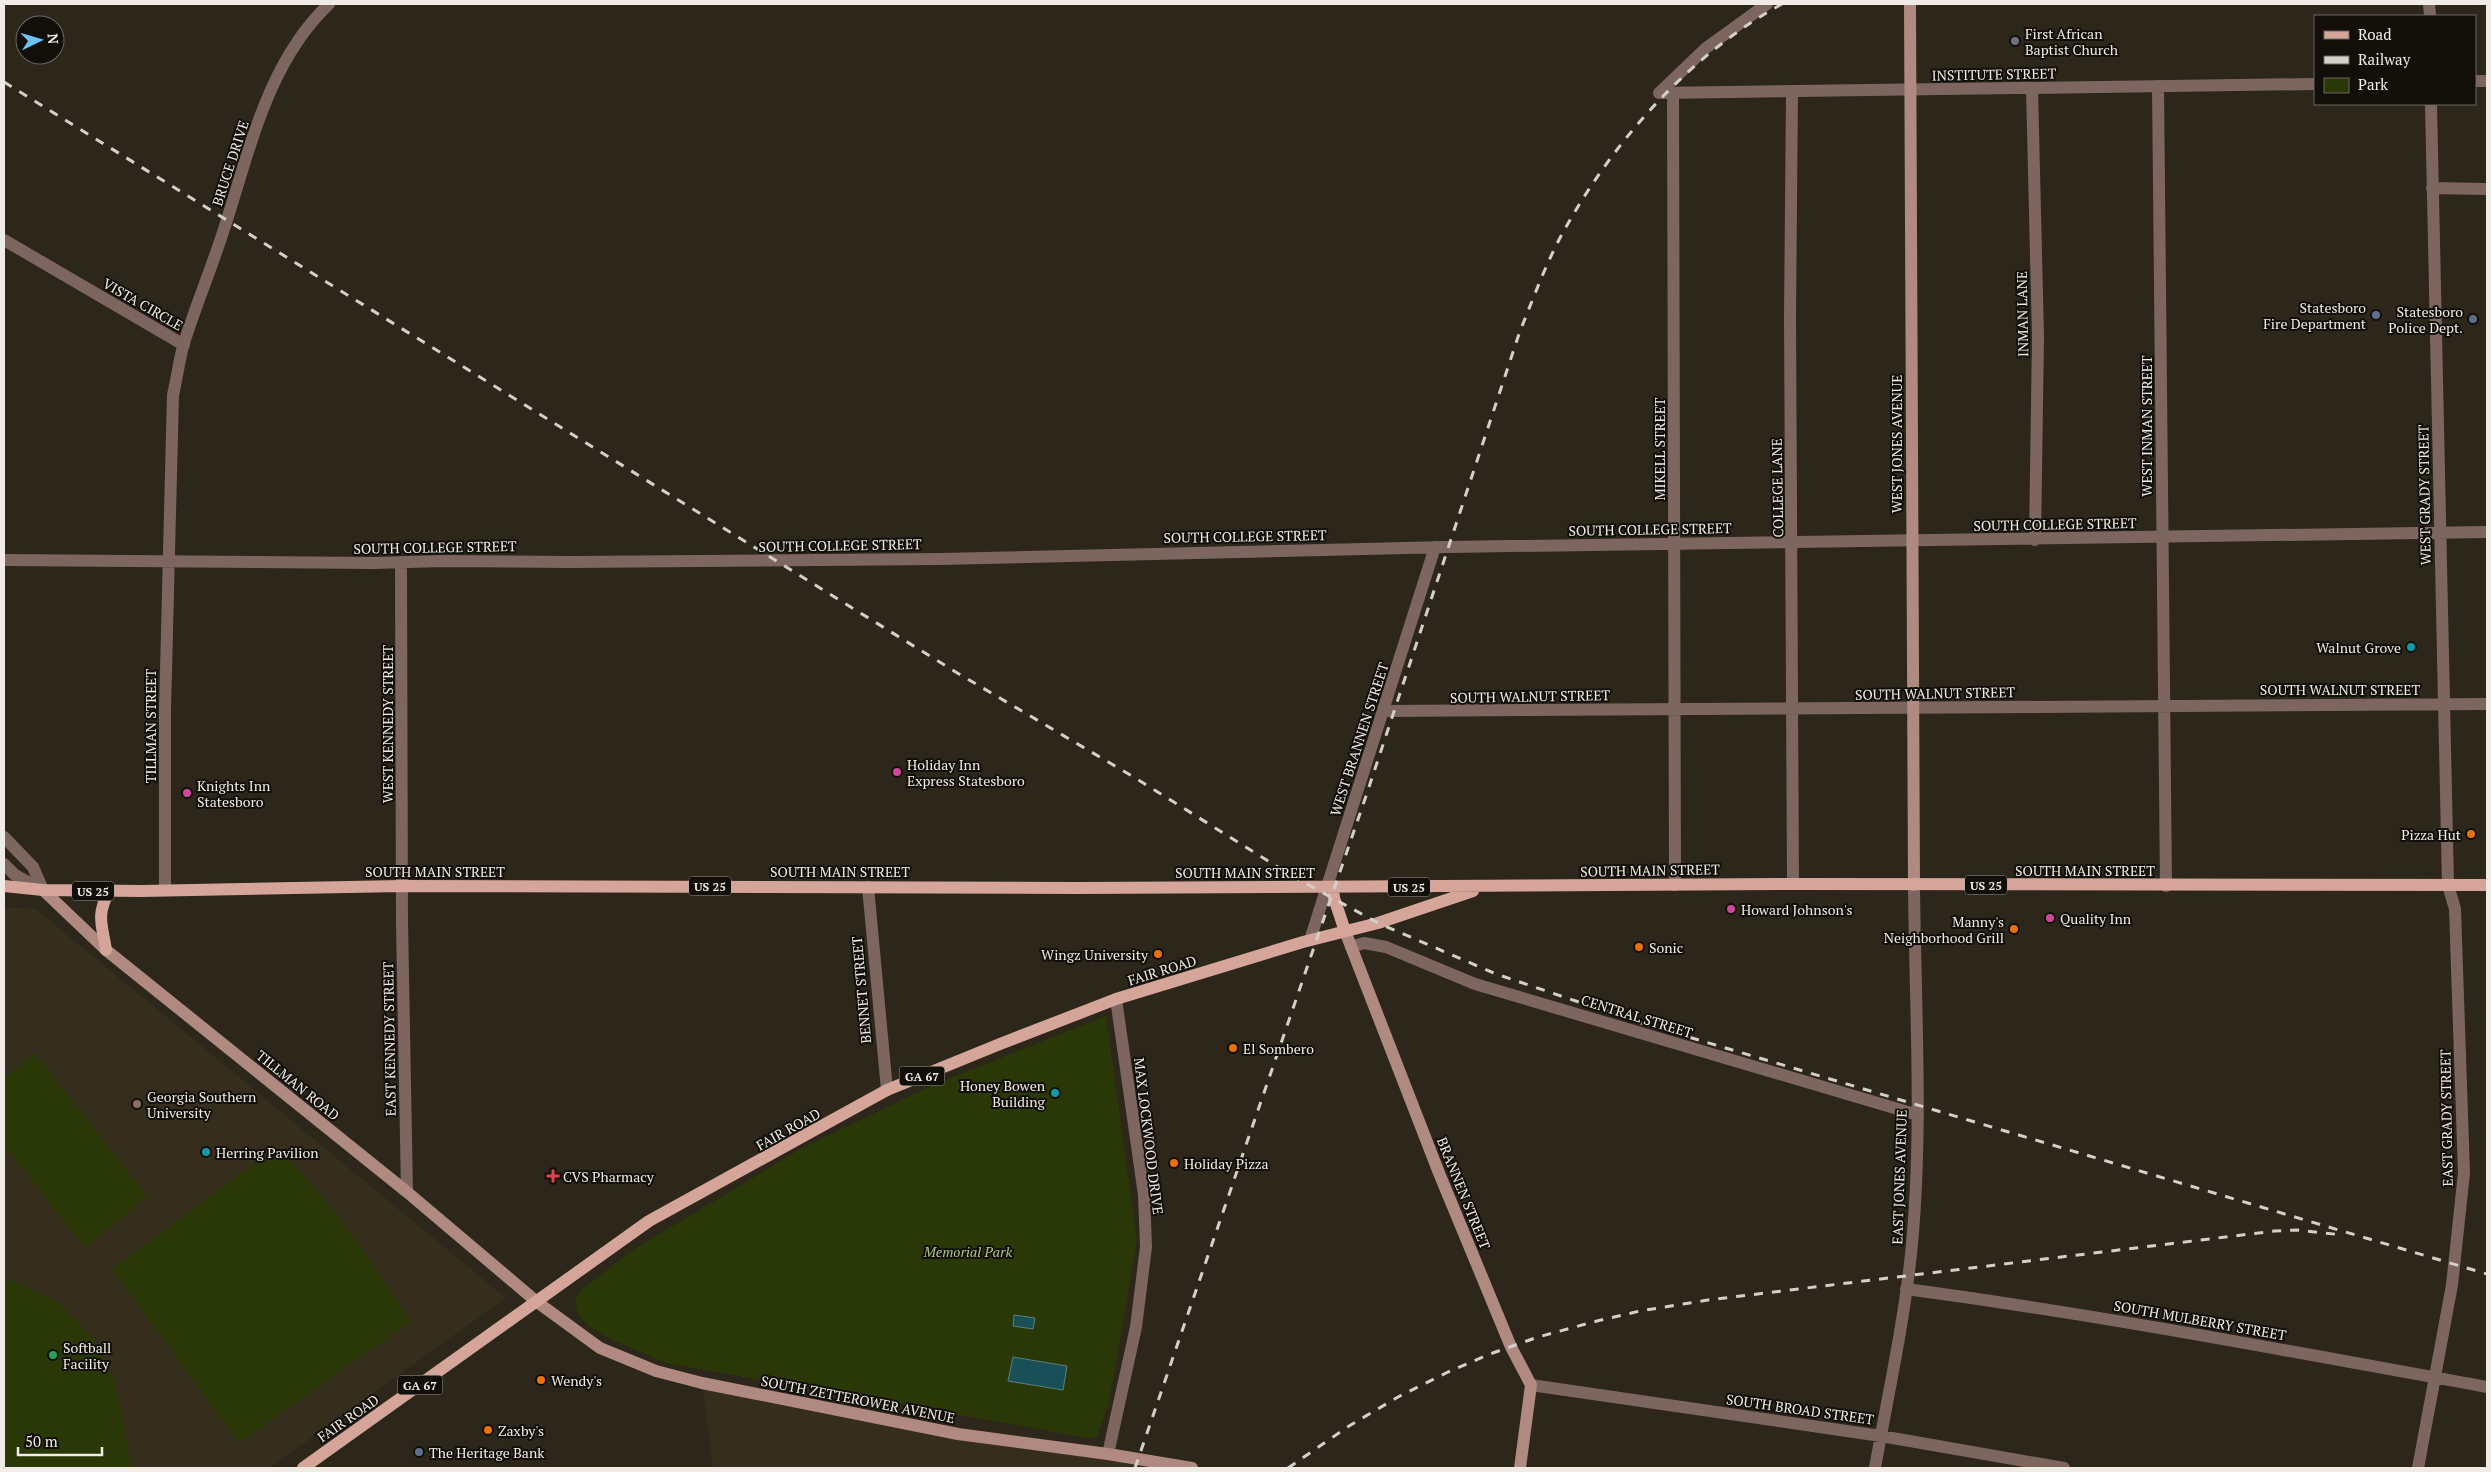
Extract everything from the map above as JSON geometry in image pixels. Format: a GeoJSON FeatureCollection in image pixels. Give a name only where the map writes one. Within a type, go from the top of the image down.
{"type":"FeatureCollection","features":[{"type":"Feature","properties":{"kind":"main road","name":"SOUTH MAIN STREET"},"geometry":{"type":"LineString","coordinates":[[4,886],[43,890],[109,891],[402,886],[2487,885]]}},
{"type":"Feature","properties":{"kind":"main road","name":"GA 67"},"geometry":{"type":"LineString","coordinates":[[1345,931],[1378,922],[1484,886]]}},
{"type":"Feature","properties":{"kind":"main road"},"geometry":{"type":"LineString","coordinates":[[1330,887],[1345,931]]}},
{"type":"Feature","properties":{"kind":"main road"},"geometry":{"type":"LineString","coordinates":[[106,950],[100,908],[109,891]]}},
{"type":"Feature","properties":{"kind":"main road","name":"FAIR ROAD"},"geometry":{"type":"LineString","coordinates":[[302,1468],[649,1222],[887,1090],[1116,999],[1345,931]]}},
{"type":"Feature","properties":{"kind":"street","name":"BRUCE DRIVE"},"geometry":{"type":"LineString","coordinates":[[184,345],[227,220],[254,131],[289,53],[314,19],[329,4]]}},
{"type":"Feature","properties":{"kind":"street","name":"INSTITUTE STREET"},"geometry":{"type":"LineString","coordinates":[[1766,4],[1706,48],[1659,93],[2314,84]]}},
{"type":"Feature","properties":{"kind":"street","name":"WEST JONES AVENUE"},"geometry":{"type":"LineString","coordinates":[[1910,4],[1912,90],[1911,540],[1914,885]]}},
{"type":"Feature","properties":{"kind":"street","name":"WEST INMAN STREET"},"geometry":{"type":"LineString","coordinates":[[2158,86],[2166,886]]}},
{"type":"Feature","properties":{"kind":"street","name":"INMAN LANE"},"geometry":{"type":"LineString","coordinates":[[2032,88],[2038,337],[2035,540]]}},
{"type":"Feature","properties":{"kind":"street","name":"COLLEGE LANE"},"geometry":{"type":"LineString","coordinates":[[1792,92],[1790,317],[1793,542],[1793,884]]}},
{"type":"Feature","properties":{"kind":"street","name":"MIKELL STREET"},"geometry":{"type":"LineString","coordinates":[[1673,93],[1676,885]]}},
{"type":"Feature","properties":{"kind":"street","name":"WEST GRADY STREET"},"geometry":{"type":"LineString","coordinates":[[2431,105],[2448,885]]}},
{"type":"Feature","properties":{"kind":"street"},"geometry":{"type":"LineString","coordinates":[[2432,188],[2487,189]]}},
{"type":"Feature","properties":{"kind":"street","name":"VISTA CIRCLE"},"geometry":{"type":"LineString","coordinates":[[4,240],[184,345],[173,396],[167,561]]}},
{"type":"Feature","properties":{"kind":"street","name":"SOUTH COLLEGE STREET"},"geometry":{"type":"LineString","coordinates":[[4,560],[401,562],[940,559],[1435,547],[2035,540],[2162,536],[2487,532]]}},
{"type":"Feature","properties":{"kind":"street","name":"WEST BRANNEN STREET"},"geometry":{"type":"LineString","coordinates":[[1310,940],[1330,887],[1435,547]]}},
{"type":"Feature","properties":{"kind":"street","name":"TILLMAN STREET"},"geometry":{"type":"LineString","coordinates":[[165,890],[167,561]]}},
{"type":"Feature","properties":{"kind":"street","name":"WEST KENNEDY STREET"},"geometry":{"type":"LineString","coordinates":[[401,562],[402,886]]}},
{"type":"Feature","properties":{"kind":"street","name":"SOUTH WALNUT STREET"},"geometry":{"type":"LineString","coordinates":[[1384,712],[2487,704]]}},
{"type":"Feature","properties":{"kind":"street","name":"TILLMAN ROAD"},"geometry":{"type":"LineString","coordinates":[[4,837],[33,867],[43,890]]}},
{"type":"Feature","properties":{"kind":"street","name":"TILLMAN ROAD"},"geometry":{"type":"LineString","coordinates":[[4,864],[15,875],[43,890],[106,950],[407,1192],[537,1302]]}},
{"type":"Feature","properties":{"kind":"street","name":"EAST JONES AVENUE"},"geometry":{"type":"LineString","coordinates":[[1875,1468],[1906,1289],[1912,1242],[1918,1115],[1914,885]]}},
{"type":"Feature","properties":{"kind":"street","name":"EAST GRADY STREET"},"geometry":{"type":"LineString","coordinates":[[2418,1468],[2452,1285],[2464,1173],[2455,909],[2448,885]]}},
{"type":"Feature","properties":{"kind":"street","name":"EAST KENNEDY STREET"},"geometry":{"type":"LineString","coordinates":[[402,886],[407,1192]]}},
{"type":"Feature","properties":{"kind":"street","name":"BENNET STREET"},"geometry":{"type":"LineString","coordinates":[[868,887],[887,1090]]}},
{"type":"Feature","properties":{"kind":"street","name":"BRANNEN STREET"},"geometry":{"type":"LineString","coordinates":[[1345,931],[1443,1182],[1511,1347],[1531,1385]]}},
{"type":"Feature","properties":{"kind":"street","name":"CENTRAL STREET"},"geometry":{"type":"LineString","coordinates":[[1351,948],[1364,943],[1386,947],[1475,984],[1918,1115]]}},
{"type":"Feature","properties":{"kind":"street","name":"MAX LOCKWOOD DRIVE"},"geometry":{"type":"LineString","coordinates":[[1108,1454],[1136,1327],[1146,1248],[1144,1195],[1116,999]]}},
{"type":"Feature","properties":{"kind":"street","name":"SOUTH MULBERRY STREET"},"geometry":{"type":"LineString","coordinates":[[1906,1289],[2024,1304],[2487,1387]]}},
{"type":"Feature","properties":{"kind":"street","name":"SOUTH ZETTEROWER AVENUE"},"geometry":{"type":"LineString","coordinates":[[537,1302],[600,1348],[656,1371],[681,1378],[958,1434],[1108,1454],[1192,1468]]}},
{"type":"Feature","properties":{"kind":"street"},"geometry":{"type":"LineString","coordinates":[[1520,1468],[1531,1385]]}},
{"type":"Feature","properties":{"kind":"street","name":"SOUTH BROAD STREET"},"geometry":{"type":"LineString","coordinates":[[1531,1385],[1881,1436],[2064,1468]]}},
{"type":"Feature","properties":{"kind":"shaded area","name":"Georgia Southern University"},"geometry":{"type":"Polygon","coordinates":[[[4,907],[36,909],[506,1298],[269,1468],[4,1468],[4,907]]]}},
{"type":"Feature","properties":{"kind":"shaded area"},"geometry":{"type":"Polygon","coordinates":[[[702,1383],[958,1434],[1192,1468],[713,1468],[702,1383]]]}},
{"type":"Feature","properties":{"kind":"green space","name":"Memorial Park"},"geometry":{"type":"Polygon","coordinates":[[[1106,1016],[1137,1240],[1109,1403],[1097,1437],[1088,1438],[666,1363],[608,1338],[589,1326],[578,1314],[575,1302],[580,1291],[631,1251],[802,1148],[935,1084],[1106,1016]]]}},
{"type":"Feature","properties":{"kind":"green space"},"geometry":{"type":"Polygon","coordinates":[[[35,1053],[147,1196],[85,1248],[4,1145],[4,1078],[35,1053]]]}},
{"type":"Feature","properties":{"kind":"green space"},"geometry":{"type":"Polygon","coordinates":[[[276,1148],[315,1188],[332,1209],[411,1321],[239,1443],[112,1269],[276,1148]]]}},
{"type":"Feature","properties":{"kind":"green space","name":"Softball Facility"},"geometry":{"type":"Polygon","coordinates":[[[4,1280],[12,1281],[57,1301],[91,1336],[112,1375],[123,1418],[131,1468],[4,1468],[4,1280]]]}},
{"type":"Feature","properties":{"kind":"water"},"geometry":{"type":"Polygon","coordinates":[[[1014,1315],[1035,1318],[1033,1329],[1013,1326],[1014,1315]]]}},
{"type":"Feature","properties":{"kind":"water"},"geometry":{"type":"Polygon","coordinates":[[[1013,1357],[1067,1366],[1063,1390],[1008,1381],[1013,1357]]]}},
{"type":"Feature","properties":{"kind":"railway"},"geometry":{"type":"LineString","coordinates":[[1135,1468],[1366,796],[1520,331],[1547,265],[1566,227],[1586,194],[1632,131],[1659,101],[1717,47],[1749,24],[1782,4]]}},
{"type":"Feature","properties":{"kind":"railway"},"geometry":{"type":"LineString","coordinates":[[4,82],[954,671],[1132,776],[1289,874],[1378,923],[1496,974],[1638,1022],[2487,1274]]}},
{"type":"Feature","properties":{"kind":"railway"},"geometry":{"type":"LineString","coordinates":[[1288,1468],[1349,1426],[1398,1397],[1448,1372],[1490,1354],[1538,1337],[1640,1311],[1708,1300],[2275,1231],[2297,1230],[2343,1235]]}},
{"type":"Feature","properties":{"kind":"place","name":"First African Baptist Church"},"geometry":{"type":"Point","coordinates":[2015,41]}},
{"type":"Feature","properties":{"kind":"place","name":"Statesboro Fire Department"},"geometry":{"type":"Point","coordinates":[2376,315]}},
{"type":"Feature","properties":{"kind":"place","name":"Statesboro Police Dept."},"geometry":{"type":"Point","coordinates":[2473,319]}},
{"type":"Feature","properties":{"kind":"place","name":"Walnut Grove"},"geometry":{"type":"Point","coordinates":[2411,647]}},
{"type":"Feature","properties":{"kind":"place","name":"Holiday Inn Express Statesboro"},"geometry":{"type":"Point","coordinates":[897,772]}},
{"type":"Feature","properties":{"kind":"place","name":"Knights Inn Statesboro"},"geometry":{"type":"Point","coordinates":[187,793]}},
{"type":"Feature","properties":{"kind":"place","name":"Pizza Hut"},"geometry":{"type":"Point","coordinates":[2471,834]}},
{"type":"Feature","properties":{"kind":"place","name":"Howard Johnson's"},"geometry":{"type":"Point","coordinates":[1731,909]}},
{"type":"Feature","properties":{"kind":"place","name":"Quality Inn"},"geometry":{"type":"Point","coordinates":[2050,918]}},
{"type":"Feature","properties":{"kind":"place","name":"Manny's Neighborhood Grill"},"geometry":{"type":"Point","coordinates":[2014,929]}},
{"type":"Feature","properties":{"kind":"place","name":"Sonic"},"geometry":{"type":"Point","coordinates":[1639,947]}},
{"type":"Feature","properties":{"kind":"place","name":"Wingz University"},"geometry":{"type":"Point","coordinates":[1158,954]}},
{"type":"Feature","properties":{"kind":"place","name":"El Sombero"},"geometry":{"type":"Point","coordinates":[1233,1048]}},
{"type":"Feature","properties":{"kind":"place","name":"Honey Bowen Building"},"geometry":{"type":"Point","coordinates":[1055,1093]}},
{"type":"Feature","properties":{"kind":"place","name":"Georgia Southern University"},"geometry":{"type":"Point","coordinates":[137,1104]}},
{"type":"Feature","properties":{"kind":"place","name":"Herring Pavilion"},"geometry":{"type":"Point","coordinates":[206,1152]}},
{"type":"Feature","properties":{"kind":"place","name":"Holiday Pizza"},"geometry":{"type":"Point","coordinates":[1174,1163]}},
{"type":"Feature","properties":{"kind":"place","name":"CVS Pharmacy"},"geometry":{"type":"Point","coordinates":[553,1176]}},
{"type":"Feature","properties":{"kind":"place","name":"Softball Facility"},"geometry":{"type":"Point","coordinates":[53,1355]}},
{"type":"Feature","properties":{"kind":"place","name":"Wendy's"},"geometry":{"type":"Point","coordinates":[541,1380]}},
{"type":"Feature","properties":{"kind":"place","name":"Zaxby's"},"geometry":{"type":"Point","coordinates":[488,1430]}},
{"type":"Feature","properties":{"kind":"place","name":"The Heritage Bank"},"geometry":{"type":"Point","coordinates":[419,1452]}}]}
